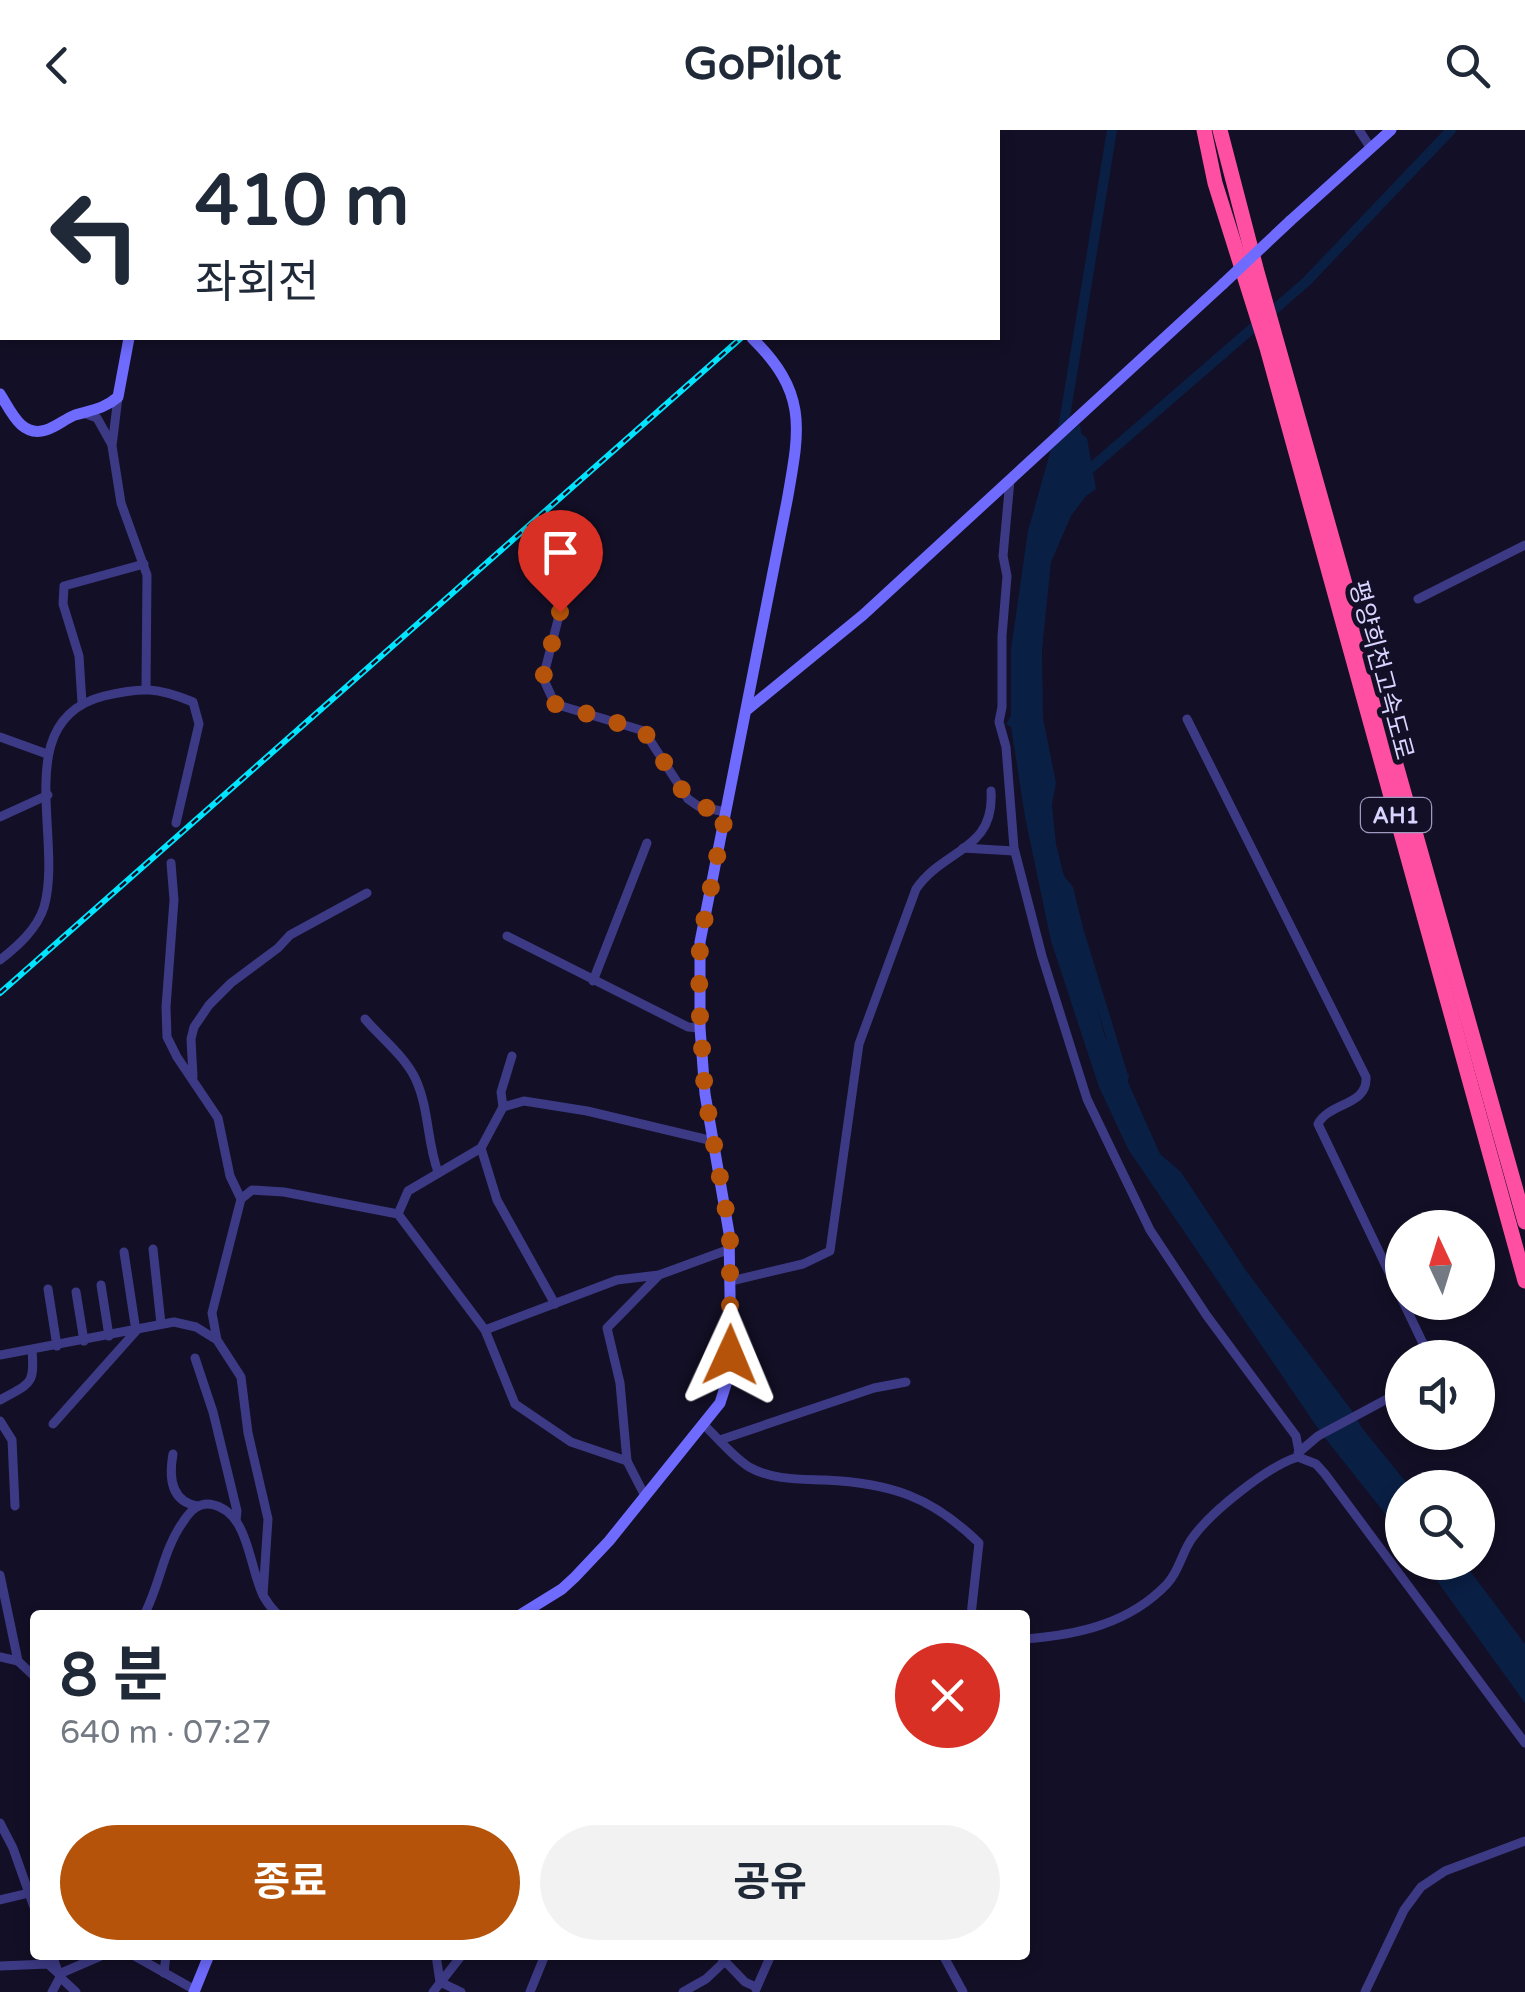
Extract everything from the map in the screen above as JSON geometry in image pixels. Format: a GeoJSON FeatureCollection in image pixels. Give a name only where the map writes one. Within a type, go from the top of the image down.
{"type":"FeatureCollection","features":[{"type":"Feature","properties":{"kind":"highway","name":"평양희천고속도로"},"geometry":{"type":"LineString","coordinates":[[1204,130],[1215,184],[1248,286],[1272,344],[1525,1222]]}},
{"type":"Feature","properties":{"kind":"highway","name":"평양희천고속도로"},"geometry":{"type":"LineString","coordinates":[[1220,130],[1272,344],[1525,1281]]}},
{"type":"Feature","properties":{"kind":"street"},"geometry":{"type":"LineString","coordinates":[[1358,130],[1370,148]]}},
{"type":"Feature","properties":{"kind":"street"},"geometry":{"type":"LineString","coordinates":[[748,710],[863,614],[1391,130]]}},
{"type":"Feature","properties":{"kind":"street"},"geometry":{"type":"LineString","coordinates":[[129,340],[112,446],[121,503],[144,564],[146,687]]}},
{"type":"Feature","properties":{"kind":"street"},"geometry":{"type":"LineString","coordinates":[[528,1610],[562,1590],[609,1541],[720,1403],[729,1376],[730,1249],[700,1028],[700,942],[748,710],[798,429],[784,374],[754,340]]}},
{"type":"Feature","properties":{"kind":"street"},"geometry":{"type":"LineString","coordinates":[[0,394],[26,430],[45,431],[75,415],[107,406],[118,396]]}},
{"type":"Feature","properties":{"kind":"street"},"geometry":{"type":"LineString","coordinates":[[86,414],[97,418],[112,446]]}},
{"type":"Feature","properties":{"kind":"street"},"geometry":{"type":"LineString","coordinates":[[1010,478],[999,722],[1006,747],[1014,851],[1042,956],[1088,1099],[1114,1159],[1166,1256],[1296,1436],[1296,1455]]}},
{"type":"Feature","properties":{"kind":"street"},"geometry":{"type":"LineString","coordinates":[[1418,599],[1525,544]]}},
{"type":"Feature","properties":{"kind":"street"},"geometry":{"type":"LineString","coordinates":[[82,703],[78,656],[63,604],[64,586],[144,564]]}},
{"type":"Feature","properties":{"kind":"street"},"geometry":{"type":"LineString","coordinates":[[560,612],[543,678],[555,704],[644,731],[688,799],[698,806],[726,812]]}},
{"type":"Feature","properties":{"kind":"street"},"geometry":{"type":"LineString","coordinates":[[0,960],[24,938],[45,904],[50,836],[47,754],[55,730],[68,713],[82,703],[146,687],[193,702],[199,718],[176,823]]}},
{"type":"Feature","properties":{"kind":"street"},"geometry":{"type":"LineString","coordinates":[[1187,719],[1366,1077],[1362,1094],[1322,1116],[1319,1128],[1421,1340]]}},
{"type":"Feature","properties":{"kind":"street"},"geometry":{"type":"LineString","coordinates":[[0,737],[47,754]]}},
{"type":"Feature","properties":{"kind":"street"},"geometry":{"type":"LineString","coordinates":[[732,1282],[803,1264],[830,1251],[859,1044],[916,889],[930,872],[989,823],[991,790]]}},
{"type":"Feature","properties":{"kind":"street"},"geometry":{"type":"LineString","coordinates":[[0,816],[48,794]]}},
{"type":"Feature","properties":{"kind":"street"},"geometry":{"type":"LineString","coordinates":[[593,981],[647,843]]}},
{"type":"Feature","properties":{"kind":"street"},"geometry":{"type":"LineString","coordinates":[[962,848],[1014,851]]}},
{"type":"Feature","properties":{"kind":"street"},"geometry":{"type":"LineString","coordinates":[[171,863],[174,900],[165,1023],[169,1044],[218,1118],[230,1176],[241,1198]]}},
{"type":"Feature","properties":{"kind":"street"},"geometry":{"type":"LineString","coordinates":[[193,1080],[191,1039],[194,1027],[210,1005],[290,935],[368,893]]}},
{"type":"Feature","properties":{"kind":"street"},"geometry":{"type":"LineString","coordinates":[[507,936],[688,1028],[700,1028]]}},
{"type":"Feature","properties":{"kind":"street"},"geometry":{"type":"LineString","coordinates":[[365,1019],[415,1077],[438,1172]]}},
{"type":"Feature","properties":{"kind":"street"},"geometry":{"type":"LineString","coordinates":[[398,1214],[408,1191],[481,1148],[503,1107],[500,1092],[512,1056]]}},
{"type":"Feature","properties":{"kind":"street"},"geometry":{"type":"LineString","coordinates":[[503,1107],[524,1100],[713,1141]]}},
{"type":"Feature","properties":{"kind":"street"},"geometry":{"type":"LineString","coordinates":[[481,1148],[498,1200],[555,1304]]}},
{"type":"Feature","properties":{"kind":"street"},"geometry":{"type":"LineString","coordinates":[[263,1595],[268,1519],[248,1434],[241,1377],[217,1340],[212,1313],[241,1198],[252,1190],[398,1214],[485,1330],[516,1404],[571,1442],[627,1461]]}},
{"type":"Feature","properties":{"kind":"street"},"geometry":{"type":"LineString","coordinates":[[153,1249],[161,1324]]}},
{"type":"Feature","properties":{"kind":"street"},"geometry":{"type":"LineString","coordinates":[[485,1330],[618,1280],[659,1275],[730,1249]]}},
{"type":"Feature","properties":{"kind":"street"},"geometry":{"type":"LineString","coordinates":[[124,1252],[136,1331]]}},
{"type":"Feature","properties":{"kind":"street"},"geometry":{"type":"LineString","coordinates":[[645,1496],[627,1461],[620,1383],[607,1328],[659,1275]]}},
{"type":"Feature","properties":{"kind":"street"},"geometry":{"type":"LineString","coordinates":[[100,1285],[109,1336]]}},
{"type":"Feature","properties":{"kind":"street"},"geometry":{"type":"LineString","coordinates":[[48,1289],[57,1346]]}},
{"type":"Feature","properties":{"kind":"street"},"geometry":{"type":"LineString","coordinates":[[76,1292],[84,1341]]}},
{"type":"Feature","properties":{"kind":"street"},"geometry":{"type":"LineString","coordinates":[[0,1355],[161,1324],[184,1323],[217,1340]]}},
{"type":"Feature","properties":{"kind":"street"},"geometry":{"type":"LineString","coordinates":[[53,1424],[136,1331]]}},
{"type":"Feature","properties":{"kind":"street"},"geometry":{"type":"LineString","coordinates":[[0,1400],[30,1384],[34,1375],[32,1350]]}},
{"type":"Feature","properties":{"kind":"street"},"geometry":{"type":"LineString","coordinates":[[195,1358],[217,1426],[236,1521],[263,1595],[274,1610]]}},
{"type":"Feature","properties":{"kind":"street"},"geometry":{"type":"LineString","coordinates":[[720,1440],[874,1388],[906,1382]]}},
{"type":"Feature","properties":{"kind":"street"},"geometry":{"type":"LineString","coordinates":[[1030,1637],[1088,1631],[1138,1605],[1173,1576],[1197,1532],[1259,1479],[1318,1436],[1385,1400]]}},
{"type":"Feature","properties":{"kind":"street"},"geometry":{"type":"LineString","coordinates":[[0,1421],[12,1440],[15,1506]]}},
{"type":"Feature","properties":{"kind":"street"},"geometry":{"type":"LineString","coordinates":[[703,1424],[748,1466],[770,1474],[867,1483],[907,1492],[952,1517],[979,1543],[971,1610]]}},
{"type":"Feature","properties":{"kind":"street"},"geometry":{"type":"LineString","coordinates":[[173,1454],[170,1472],[182,1501],[217,1506],[236,1521]]}},
{"type":"Feature","properties":{"kind":"street"},"geometry":{"type":"LineString","coordinates":[[1296,1455],[1326,1474],[1525,1743]]}},
{"type":"Feature","properties":{"kind":"street"},"geometry":{"type":"LineString","coordinates":[[147,1610],[174,1536],[197,1506]]}},
{"type":"Feature","properties":{"kind":"street"},"geometry":{"type":"LineString","coordinates":[[0,1575],[18,1662]]}},
{"type":"Feature","properties":{"kind":"street"},"geometry":{"type":"LineString","coordinates":[[0,1657],[18,1662],[30,1673]]}},
{"type":"Feature","properties":{"kind":"street"},"geometry":{"type":"LineString","coordinates":[[0,1823],[30,1896]]}},
{"type":"Feature","properties":{"kind":"street"},"geometry":{"type":"LineString","coordinates":[[1365,1992],[1404,1910],[1421,1887],[1445,1871],[1525,1841]]}},
{"type":"Feature","properties":{"kind":"street"},"geometry":{"type":"LineString","coordinates":[[0,1900],[29,1893]]}},
{"type":"Feature","properties":{"kind":"street"},"geometry":{"type":"LineString","coordinates":[[54,1960],[60,1976]]}},
{"type":"Feature","properties":{"kind":"street"},"geometry":{"type":"LineString","coordinates":[[52,1992],[60,1976],[94,1960]]}},
{"type":"Feature","properties":{"kind":"street"},"geometry":{"type":"LineString","coordinates":[[142,1960],[195,1991],[207,1960]]}},
{"type":"Feature","properties":{"kind":"street"},"geometry":{"type":"LineString","coordinates":[[164,1973],[165,1960]]}},
{"type":"Feature","properties":{"kind":"street"},"geometry":{"type":"LineString","coordinates":[[437,1960],[440,1982]]}},
{"type":"Feature","properties":{"kind":"street"},"geometry":{"type":"LineString","coordinates":[[433,1992],[458,1960]]}},
{"type":"Feature","properties":{"kind":"street"},"geometry":{"type":"LineString","coordinates":[[530,1992],[543,1960]]}},
{"type":"Feature","properties":{"kind":"street"},"geometry":{"type":"LineString","coordinates":[[683,1992],[706,1980],[721,1960]]}},
{"type":"Feature","properties":{"kind":"street"},"geometry":{"type":"LineString","coordinates":[[724,1960],[756,1990],[768,1960]]}},
{"type":"Feature","properties":{"kind":"street"},"geometry":{"type":"LineString","coordinates":[[946,1960],[963,1992]]}},
{"type":"Feature","properties":{"kind":"street"},"geometry":{"type":"LineString","coordinates":[[0,1966],[48,1964],[76,1992]]}},
{"type":"Feature","properties":{"kind":"street"},"geometry":{"type":"LineString","coordinates":[[440,1982],[461,1992]]}},
{"type":"Feature","properties":{"kind":"water"},"geometry":{"type":"Polygon","coordinates":[[[1080,424],[1081,433],[1087,438],[1096,489],[1071,516],[1051,562],[1042,650],[1043,718],[1056,783],[1052,805],[1056,844],[1064,876],[1073,887],[1084,932],[1086,965],[1104,1034],[1119,1066],[1129,1075],[1128,1082],[1160,1154],[1181,1172],[1247,1272],[1396,1470],[1385,1470],[1385,1514],[1321,1433],[1128,1149],[1099,1087],[1051,941],[1011,727],[1006,724],[1011,716],[1011,649],[1028,531],[1051,449],[1080,424]]]}},
{"type":"Feature","properties":{"kind":"water"},"geometry":{"type":"Polygon","coordinates":[[[1436,1580],[1477,1580],[1525,1644],[1525,1703],[1436,1580]]]}},
{"type":"Feature","properties":{"kind":"waterway"},"geometry":{"type":"LineString","coordinates":[[1062,435],[1112,130]]}},
{"type":"Feature","properties":{"kind":"waterway"},"geometry":{"type":"LineString","coordinates":[[1084,474],[1306,282],[1451,130]]}},
{"type":"Feature","properties":{"kind":"waterway"},"geometry":{"type":"LineString","coordinates":[[1080,935],[1123,1076]]}},
{"type":"Feature","properties":{"kind":"railway"},"geometry":{"type":"LineString","coordinates":[[0,993],[739,340]]}},
{"type":"Feature","properties":{"kind":"route"},"geometry":{"type":"LineString","coordinates":[[560,612],[543,678],[555,704],[644,731],[688,799],[712,811],[726,812],[700,942],[699,1001],[705,1094],[730,1233],[730,1355]]}}]}
